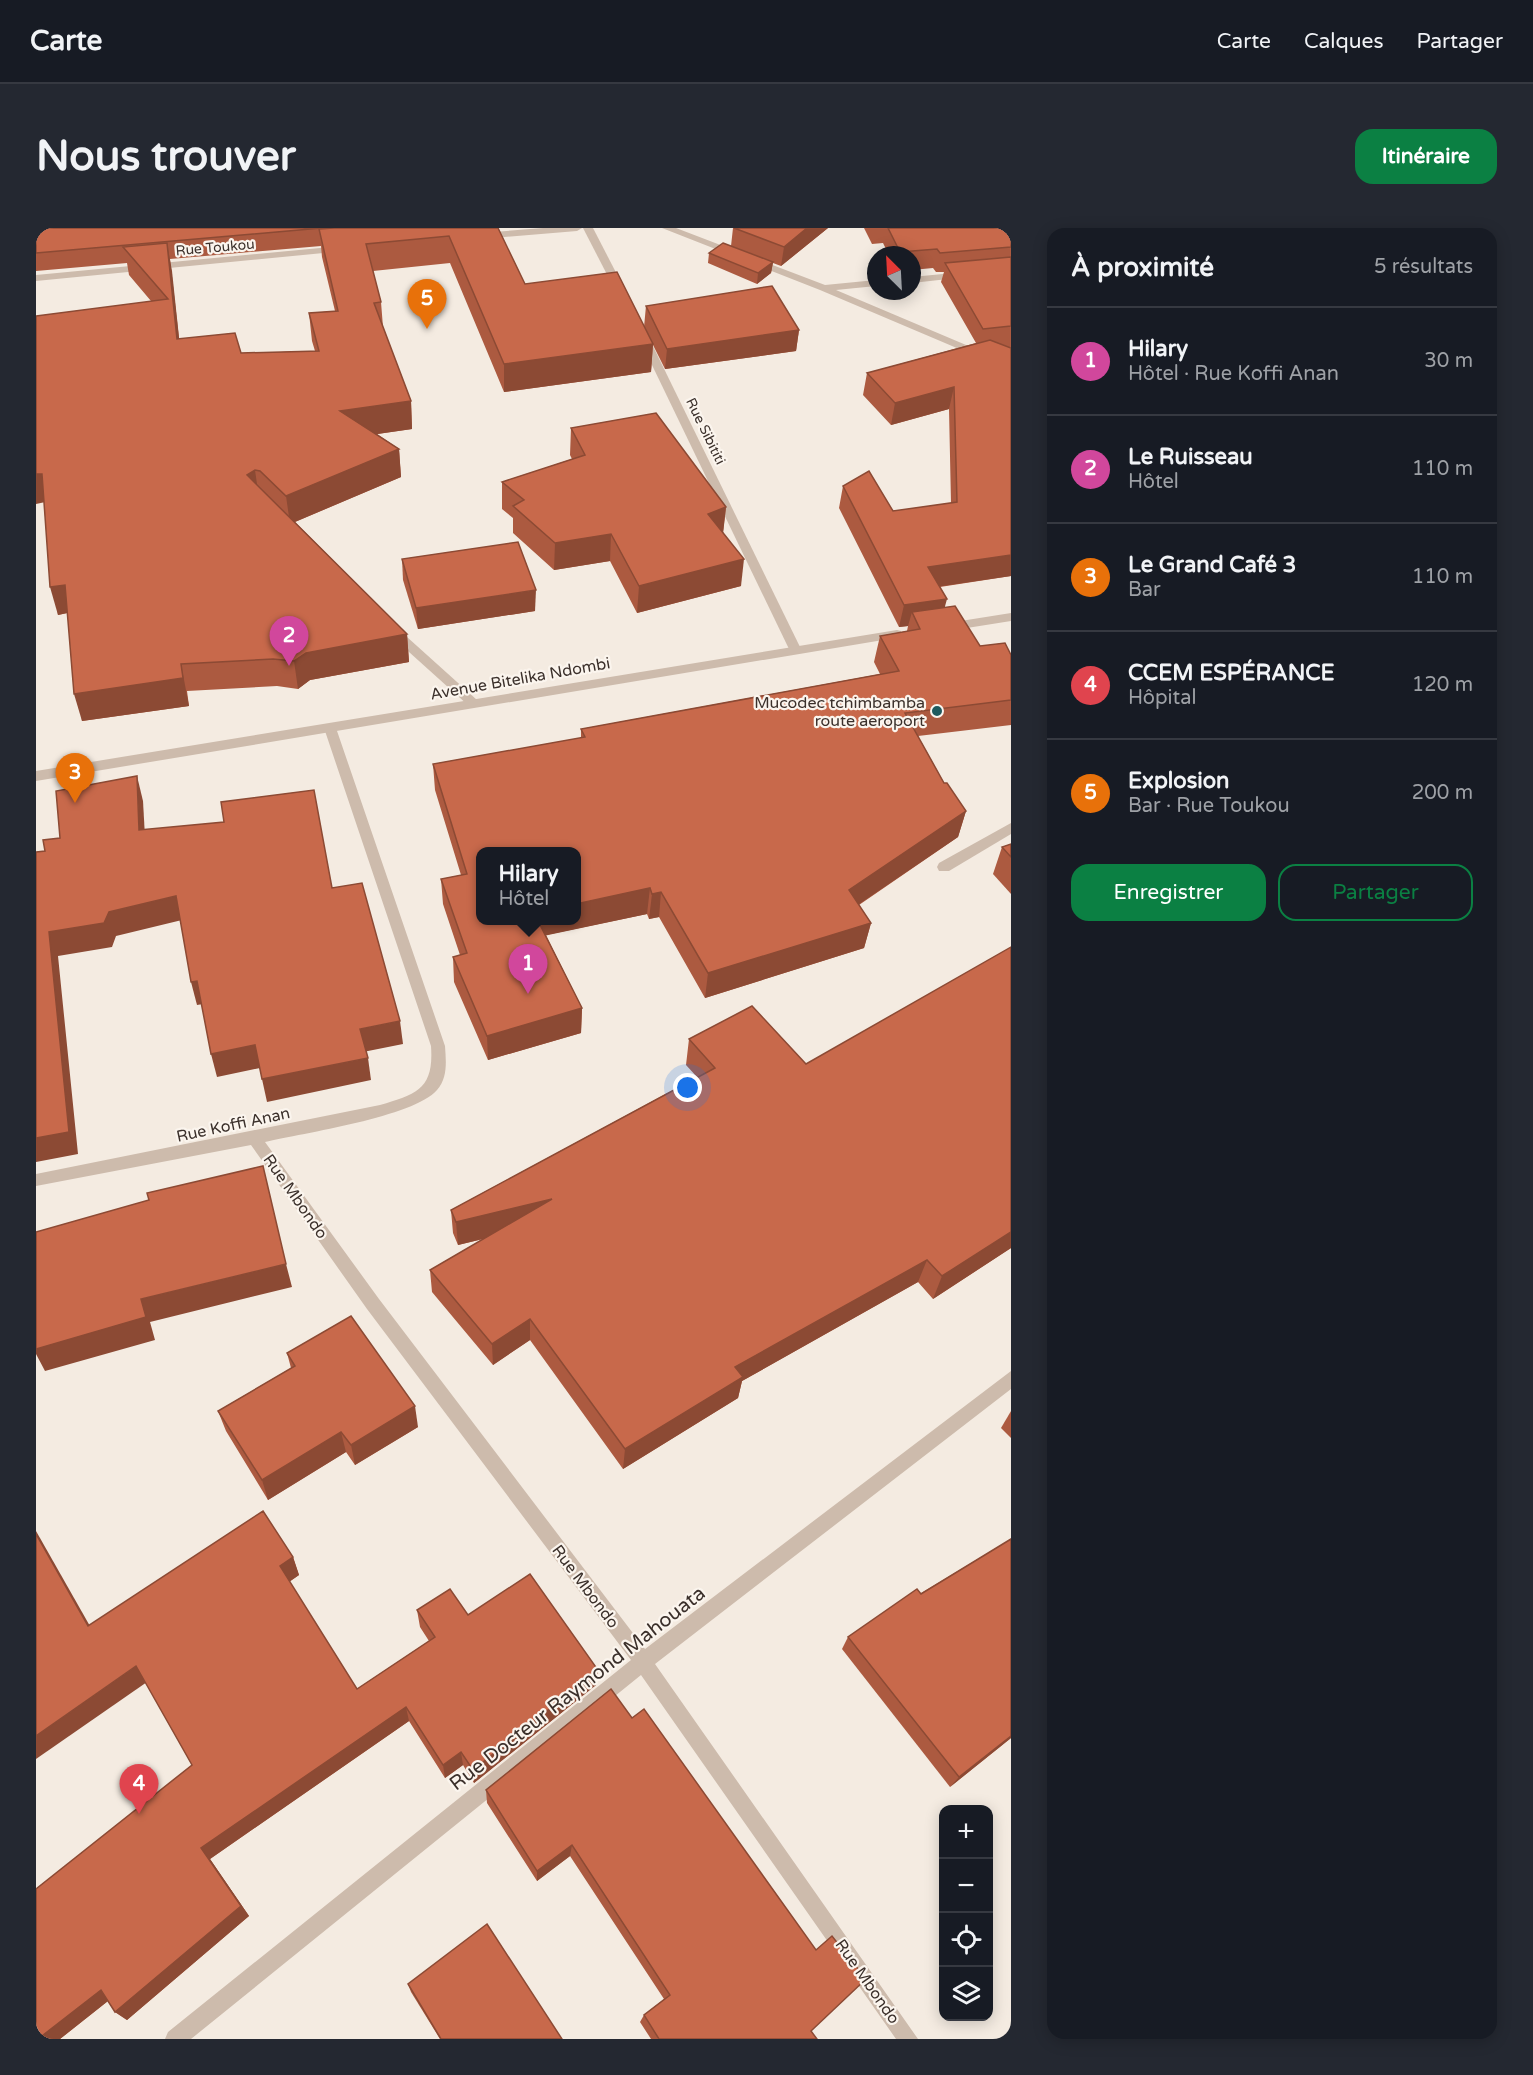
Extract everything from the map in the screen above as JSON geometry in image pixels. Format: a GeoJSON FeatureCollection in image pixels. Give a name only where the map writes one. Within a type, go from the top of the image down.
{"type":"FeatureCollection","features":[{"type":"Feature","properties":{"kind":"street"},"geometry":{"type":"LineString","coordinates":[[470,237],[577,228]]}},
{"type":"Feature","properties":{"kind":"street"},"geometry":{"type":"LineString","coordinates":[[588,228],[624,299]]}},
{"type":"Feature","properties":{"kind":"street"},"geometry":{"type":"LineString","coordinates":[[667,228],[823,288],[1011,368]]}},
{"type":"Feature","properties":{"kind":"street","name":"Rue Toukou"},"geometry":{"type":"LineString","coordinates":[[36,278],[352,248]]}},
{"type":"Feature","properties":{"kind":"street"},"geometry":{"type":"LineString","coordinates":[[921,279],[970,274]]}},
{"type":"Feature","properties":{"kind":"street"},"geometry":{"type":"LineString","coordinates":[[823,288],[867,284]]}},
{"type":"Feature","properties":{"kind":"street","name":"Rue Sibititi"},"geometry":{"type":"LineString","coordinates":[[639,330],[795,649]]}},
{"type":"Feature","properties":{"kind":"street"},"geometry":{"type":"LineString","coordinates":[[936,628],[1011,617]]}},
{"type":"Feature","properties":{"kind":"street"},"geometry":{"type":"LineString","coordinates":[[386,625],[473,703]]}},
{"type":"Feature","properties":{"kind":"street","name":"Avenue Bitelika Ndombi"},"geometry":{"type":"LineString","coordinates":[[36,776],[795,649],[912,632]]}},
{"type":"Feature","properties":{"kind":"street","name":"Rue Koffi Anan"},"geometry":{"type":"LineString","coordinates":[[36,1180],[255,1138],[388,1108],[414,1099],[432,1088],[439,1068],[438,1047],[330,728]]}},
{"type":"Feature","properties":{"kind":"street"},"geometry":{"type":"LineString","coordinates":[[944,867],[1011,828]]}},
{"type":"Feature","properties":{"kind":"street","name":"Rue Mbondo"},"geometry":{"type":"LineString","coordinates":[[255,1138],[373,1304],[644,1662],[908,2039]]}},
{"type":"Feature","properties":{"kind":"street","name":"Rue Docteur Raymond Mahouata"},"geometry":{"type":"LineString","coordinates":[[175,2039],[644,1662],[1011,1378]]}},
{"type":"Feature","properties":{"kind":"building"},"geometry":{"type":"Polygon","coordinates":[[[36,228],[322,228],[36,253],[36,228]]]}},
{"type":"Feature","properties":{"kind":"building"},"geometry":{"type":"Polygon","coordinates":[[[498,228],[525,284],[617,272],[653,344],[504,364],[449,236],[366,244],[381,302],[374,303],[411,401],[340,411],[399,449],[286,496],[260,471],[255,470],[247,475],[407,634],[306,653],[294,661],[273,659],[181,664],[183,678],[74,694],[65,585],[50,587],[42,474],[36,474],[36,316],[168,299],[123,247],[167,243],[177,339],[235,333],[241,353],[319,351],[309,313],[338,311],[319,229],[498,228]]]}},
{"type":"Feature","properties":{"kind":"building"},"geometry":{"type":"Polygon","coordinates":[[[734,228],[807,228],[784,247],[734,228]]]}},
{"type":"Feature","properties":{"kind":"building"},"geometry":{"type":"Polygon","coordinates":[[[888,228],[1011,228],[1011,247],[940,253],[937,249],[921,250],[921,246],[897,246],[888,228]]]}},
{"type":"Feature","properties":{"kind":"building"},"geometry":{"type":"Polygon","coordinates":[[[723,243],[773,262],[758,273],[709,253],[723,243]]]}},
{"type":"Feature","properties":{"kind":"building"},"geometry":{"type":"Polygon","coordinates":[[[1011,257],[1011,326],[983,329],[945,263],[1011,257]]]}},
{"type":"Feature","properties":{"kind":"building"},"geometry":{"type":"Polygon","coordinates":[[[772,286],[799,330],[667,349],[646,306],[772,286]]]}},
{"type":"Feature","properties":{"kind":"building"},"geometry":{"type":"Polygon","coordinates":[[[990,340],[1011,348],[1011,555],[928,567],[947,599],[904,605],[843,486],[869,471],[893,511],[957,502],[954,387],[895,403],[867,373],[990,340]]]}},
{"type":"Feature","properties":{"kind":"building"},"geometry":{"type":"Polygon","coordinates":[[[656,413],[726,507],[708,514],[744,559],[639,586],[611,534],[555,543],[513,506],[524,500],[502,482],[585,455],[571,428],[656,413]]]}},
{"type":"Feature","properties":{"kind":"building"},"geometry":{"type":"Polygon","coordinates":[[[518,542],[536,590],[416,608],[402,559],[518,542]]]}},
{"type":"Feature","properties":{"kind":"building"},"geometry":{"type":"Polygon","coordinates":[[[955,606],[980,646],[1005,643],[1011,655],[1011,700],[905,713],[944,783],[947,783],[966,811],[849,890],[871,923],[708,973],[661,892],[652,894],[650,888],[581,903],[581,847],[476,847],[476,925],[540,925],[582,1008],[487,1036],[453,957],[467,953],[441,879],[467,874],[433,764],[585,737],[581,729],[899,671],[880,636],[920,629],[912,612],[955,606]]]}},
{"type":"Feature","properties":{"kind":"building"},"geometry":{"type":"Polygon","coordinates":[[[137,776],[139,830],[224,822],[221,802],[314,790],[332,888],[362,883],[400,1021],[360,1029],[368,1058],[262,1079],[255,1045],[211,1054],[197,981],[191,982],[176,896],[109,912],[104,923],[49,932],[69,1132],[36,1138],[36,852],[45,851],[43,840],[60,838],[56,791],[137,776]]]}},
{"type":"Feature","properties":{"kind":"building"},"geometry":{"type":"Polygon","coordinates":[[[1011,844],[1011,857],[1002,847],[1011,844]]]}},
{"type":"Feature","properties":{"kind":"building"},"geometry":{"type":"Polygon","coordinates":[[[1011,947],[1011,1232],[942,1276],[927,1260],[735,1367],[743,1377],[625,1449],[530,1319],[492,1344],[430,1270],[552,1199],[456,1222],[451,1210],[715,1068],[689,1039],[752,1006],[806,1064],[1011,947]]]}},
{"type":"Feature","properties":{"kind":"building"},"geometry":{"type":"Polygon","coordinates":[[[263,1166],[286,1264],[141,1299],[146,1317],[36,1349],[36,1232],[149,1200],[147,1193],[263,1166]]]}},
{"type":"Feature","properties":{"kind":"building"},"geometry":{"type":"Polygon","coordinates":[[[351,1316],[415,1406],[351,1445],[341,1432],[262,1480],[218,1411],[295,1366],[287,1353],[351,1316]]]}},
{"type":"Feature","properties":{"kind":"building"},"geometry":{"type":"Polygon","coordinates":[[[263,1511],[293,1557],[280,1566],[357,1689],[435,1637],[417,1610],[450,1589],[468,1615],[530,1574],[598,1670],[473,1770],[461,1752],[443,1765],[406,1707],[201,1848],[241,1906],[115,2012],[101,1990],[36,2039],[36,1889],[192,1765],[136,1666],[36,1736],[36,1534],[88,1626],[263,1511]]]}},
{"type":"Feature","properties":{"kind":"building"},"geometry":{"type":"Polygon","coordinates":[[[1011,1539],[1011,1736],[959,1777],[848,1637],[917,1589],[921,1594],[1011,1539]]]}},
{"type":"Feature","properties":{"kind":"building"},"geometry":{"type":"Polygon","coordinates":[[[611,1689],[632,1718],[644,1709],[816,1950],[832,1936],[866,1979],[811,2031],[817,2039],[659,2039],[644,2015],[670,1995],[572,1845],[537,1871],[486,1790],[611,1689]]]}},
{"type":"Feature","properties":{"kind":"building"},"geometry":{"type":"Polygon","coordinates":[[[487,1924],[562,2039],[441,2039],[408,1984],[487,1924]]]}},
{"type":"Feature","properties":{"kind":"place","name":"Explosion"},"geometry":{"type":"Point","coordinates":[427,329]}},
{"type":"Feature","properties":{"kind":"place","name":"Le Ruisseau"},"geometry":{"type":"Point","coordinates":[289,666]}},
{"type":"Feature","properties":{"kind":"place","name":"Mucodec tchimbamba route aeroport"},"geometry":{"type":"Point","coordinates":[937,711]}},
{"type":"Feature","properties":{"kind":"place","name":"Le Grand Café 3"},"geometry":{"type":"Point","coordinates":[75,803]}},
{"type":"Feature","properties":{"kind":"place","name":"Hilary"},"geometry":{"type":"Point","coordinates":[528,994]}},
{"type":"Feature","properties":{"kind":"place","name":"CCEM ESPÉRANCE"},"geometry":{"type":"Point","coordinates":[139,1814]}}]}
